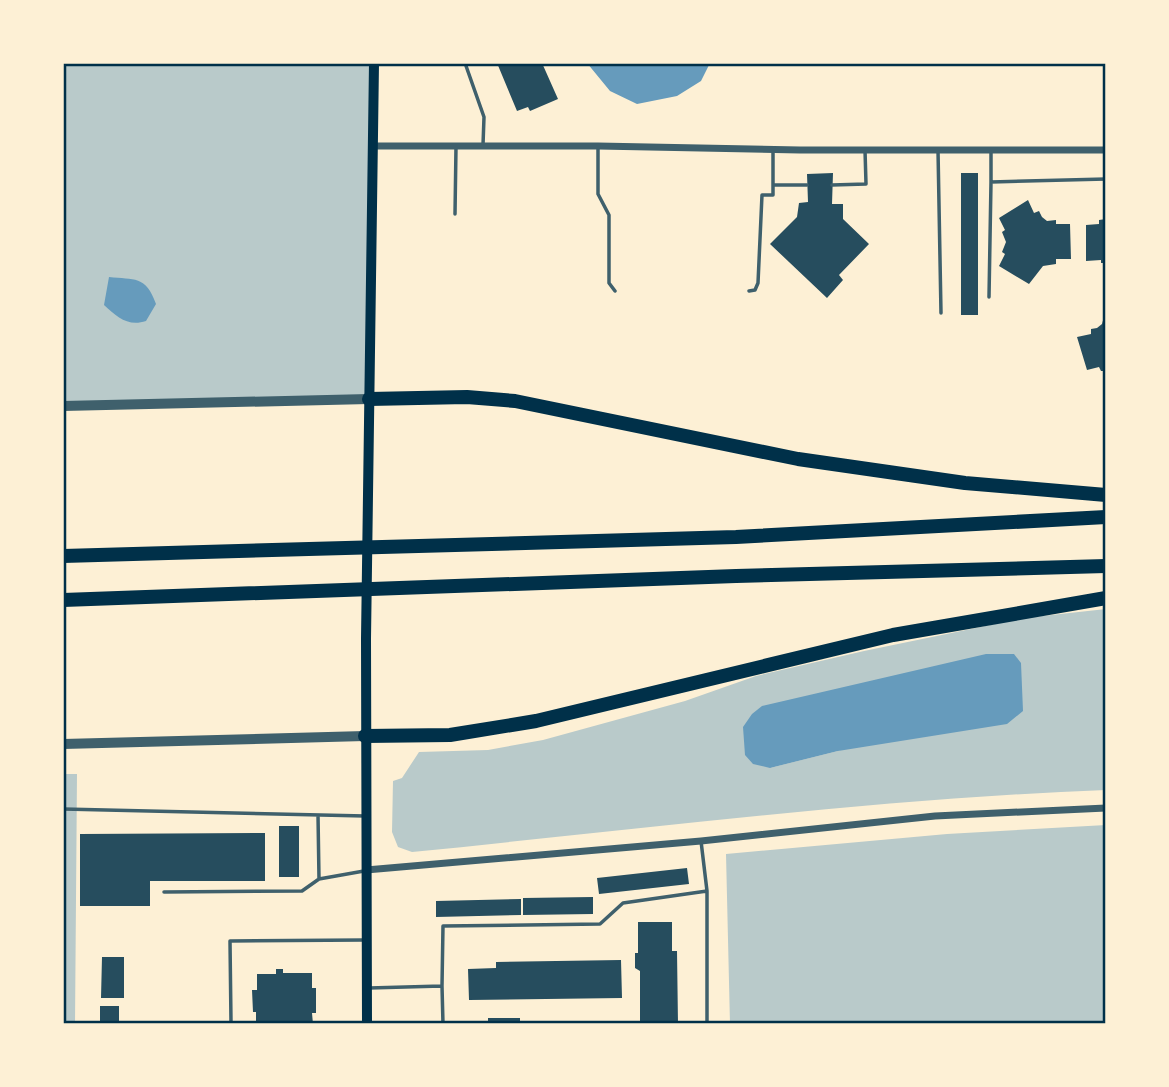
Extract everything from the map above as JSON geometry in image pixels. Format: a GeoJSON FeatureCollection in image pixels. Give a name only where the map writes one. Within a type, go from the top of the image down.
{"type":"FeatureCollection","features":[{"type":"Feature","properties":{"kind":"highway"},"geometry":{"type":"LineString","coordinates":[[369,399],[467,397],[515,401],[798,459],[965,483],[1106,495]]}},
{"type":"Feature","properties":{"kind":"highway"},"geometry":{"type":"LineString","coordinates":[[63,556],[736,537],[1106,517]]}},
{"type":"Feature","properties":{"kind":"highway"},"geometry":{"type":"LineString","coordinates":[[63,600],[1106,566]]}},
{"type":"Feature","properties":{"kind":"highway"},"geometry":{"type":"LineString","coordinates":[[365,736],[450,735],[537,721],[893,635],[1106,598]]}},
{"type":"Feature","properties":{"kind":"main road"},"geometry":{"type":"LineString","coordinates":[[366,1024],[365,736],[374,63]]}},
{"type":"Feature","properties":{"kind":"street"},"geometry":{"type":"LineString","coordinates":[[373,146],[1106,150]]}},
{"type":"Feature","properties":{"kind":"street"},"geometry":{"type":"LineString","coordinates":[[63,406],[369,399]]}},
{"type":"Feature","properties":{"kind":"street"},"geometry":{"type":"LineString","coordinates":[[63,744],[365,736]]}},
{"type":"Feature","properties":{"kind":"street"},"geometry":{"type":"LineString","coordinates":[[366,870],[701,841],[935,817],[1106,808]]}},
{"type":"Feature","properties":{"kind":"lane"},"geometry":{"type":"LineString","coordinates":[[464,63],[484,117],[483,145]]}},
{"type":"Feature","properties":{"kind":"lane"},"geometry":{"type":"LineString","coordinates":[[455,214],[456,145]]}},
{"type":"Feature","properties":{"kind":"lane"},"geometry":{"type":"LineString","coordinates":[[598,146],[598,194],[609,215],[609,284],[615,291]]}},
{"type":"Feature","properties":{"kind":"lane"},"geometry":{"type":"LineString","coordinates":[[749,291],[755,290],[758,283],[762,195],[773,195],[773,150]]}},
{"type":"Feature","properties":{"kind":"lane"},"geometry":{"type":"LineString","coordinates":[[832,184],[866,184],[865,150]]}},
{"type":"Feature","properties":{"kind":"lane"},"geometry":{"type":"LineString","coordinates":[[938,150],[941,313]]}},
{"type":"Feature","properties":{"kind":"lane"},"geometry":{"type":"LineString","coordinates":[[989,297],[991,150]]}},
{"type":"Feature","properties":{"kind":"lane"},"geometry":{"type":"LineString","coordinates":[[991,182],[1106,179]]}},
{"type":"Feature","properties":{"kind":"lane"},"geometry":{"type":"LineString","coordinates":[[773,185],[807,185]]}},
{"type":"Feature","properties":{"kind":"lane"},"geometry":{"type":"LineString","coordinates":[[63,809],[366,816]]}},
{"type":"Feature","properties":{"kind":"lane"},"geometry":{"type":"LineString","coordinates":[[318,815],[319,879]]}},
{"type":"Feature","properties":{"kind":"lane"},"geometry":{"type":"LineString","coordinates":[[701,841],[707,891],[707,1024]]}},
{"type":"Feature","properties":{"kind":"lane"},"geometry":{"type":"LineString","coordinates":[[164,892],[302,891],[319,879],[366,870]]}},
{"type":"Feature","properties":{"kind":"lane"},"geometry":{"type":"LineString","coordinates":[[443,1024],[443,926],[600,924],[623,903],[707,891]]}},
{"type":"Feature","properties":{"kind":"lane"},"geometry":{"type":"LineString","coordinates":[[231,1022],[230,941],[366,940]]}},
{"type":"Feature","properties":{"kind":"lane"},"geometry":{"type":"LineString","coordinates":[[367,988],[442,986]]}},
{"type":"Feature","properties":{"kind":"shaded area"},"geometry":{"type":"Polygon","coordinates":[[[63,63],[374,63],[369,399],[63,406],[63,63]]]}},
{"type":"Feature","properties":{"kind":"shaded area"},"geometry":{"type":"Polygon","coordinates":[[[1106,609],[1106,790],[932,800],[412,852],[398,847],[392,832],[393,781],[402,778],[419,752],[488,750],[543,740],[685,701],[756,676],[1024,618],[1106,609]],[[1020,663],[770,768],[838,751],[1020,663]]]}},
{"type":"Feature","properties":{"kind":"shaded area"},"geometry":{"type":"Polygon","coordinates":[[[63,774],[77,774],[75,1024],[63,1024],[63,774]]]}},
{"type":"Feature","properties":{"kind":"shaded area"},"geometry":{"type":"Polygon","coordinates":[[[1106,825],[1106,1024],[730,1024],[726,854],[947,834],[1106,825]]]}},
{"type":"Feature","properties":{"kind":"water"},"geometry":{"type":"Polygon","coordinates":[[[587,63],[710,63],[701,81],[677,96],[637,104],[610,91],[587,63]]]}},
{"type":"Feature","properties":{"kind":"water"},"geometry":{"type":"Polygon","coordinates":[[[109,277],[132,279],[148,288],[156,304],[146,321],[128,322],[104,305],[109,277]]]}},
{"type":"Feature","properties":{"kind":"water"},"geometry":{"type":"Polygon","coordinates":[[[986,654],[1014,654],[1021,663],[1023,711],[1007,724],[838,751],[770,768],[753,764],[745,755],[743,727],[762,706],[986,654]]]}},
{"type":"Feature","properties":{"kind":"building"},"geometry":{"type":"Polygon","coordinates":[[[497,63],[542,63],[558,99],[530,111],[528,107],[517,111],[497,63]]]}},
{"type":"Feature","properties":{"kind":"building"},"geometry":{"type":"Polygon","coordinates":[[[833,173],[832,204],[843,204],[843,219],[869,244],[839,275],[843,280],[827,298],[770,244],[797,217],[799,203],[808,202],[807,174],[833,173]]]}},
{"type":"Feature","properties":{"kind":"building"},"geometry":{"type":"Polygon","coordinates":[[[961,173],[978,173],[978,315],[961,315],[961,173]]]}},
{"type":"Feature","properties":{"kind":"building"},"geometry":{"type":"Polygon","coordinates":[[[1028,200],[1034,213],[1039,211],[1047,221],[1056,220],[1056,224],[1070,224],[1071,259],[1056,259],[1056,264],[1043,266],[1029,284],[999,266],[1005,254],[1002,252],[1006,242],[1002,232],[1005,230],[999,218],[1028,200]]]}},
{"type":"Feature","properties":{"kind":"building"},"geometry":{"type":"Polygon","coordinates":[[[1106,219],[1106,263],[1101,263],[1101,260],[1086,261],[1086,225],[1099,224],[1099,220],[1106,219]]]}},
{"type":"Feature","properties":{"kind":"building"},"geometry":{"type":"Polygon","coordinates":[[[1105,313],[1106,371],[1101,371],[1099,367],[1087,370],[1077,337],[1091,334],[1091,329],[1102,324],[1105,313]]]}},
{"type":"Feature","properties":{"kind":"building"},"geometry":{"type":"Polygon","coordinates":[[[279,826],[299,826],[299,877],[279,877],[279,826]]]}},
{"type":"Feature","properties":{"kind":"building"},"geometry":{"type":"Polygon","coordinates":[[[265,833],[265,881],[150,881],[150,906],[80,906],[80,834],[265,833]]]}},
{"type":"Feature","properties":{"kind":"building"},"geometry":{"type":"Polygon","coordinates":[[[687,868],[689,884],[599,894],[597,878],[687,868]]]}},
{"type":"Feature","properties":{"kind":"building"},"geometry":{"type":"Polygon","coordinates":[[[593,897],[593,914],[523,915],[523,898],[593,897]]]}},
{"type":"Feature","properties":{"kind":"building"},"geometry":{"type":"Polygon","coordinates":[[[521,899],[521,915],[436,917],[436,901],[521,899]]]}},
{"type":"Feature","properties":{"kind":"building"},"geometry":{"type":"Polygon","coordinates":[[[638,922],[672,922],[672,951],[677,951],[678,1024],[640,1024],[640,971],[635,968],[638,922]]]}},
{"type":"Feature","properties":{"kind":"building"},"geometry":{"type":"Polygon","coordinates":[[[102,957],[124,957],[124,998],[101,998],[102,957]]]}},
{"type":"Feature","properties":{"kind":"building"},"geometry":{"type":"Polygon","coordinates":[[[621,960],[622,998],[469,1000],[468,969],[496,968],[496,962],[621,960]]]}},
{"type":"Feature","properties":{"kind":"building"},"geometry":{"type":"Polygon","coordinates":[[[276,969],[283,969],[283,973],[312,973],[312,988],[316,988],[313,1024],[256,1024],[252,990],[257,990],[257,974],[276,974],[276,969]]]}},
{"type":"Feature","properties":{"kind":"building"},"geometry":{"type":"Polygon","coordinates":[[[100,1006],[119,1006],[119,1024],[100,1024],[100,1006]]]}},
{"type":"Feature","properties":{"kind":"building"},"geometry":{"type":"Polygon","coordinates":[[[488,1018],[520,1018],[520,1024],[488,1024],[488,1018]]]}}]}
